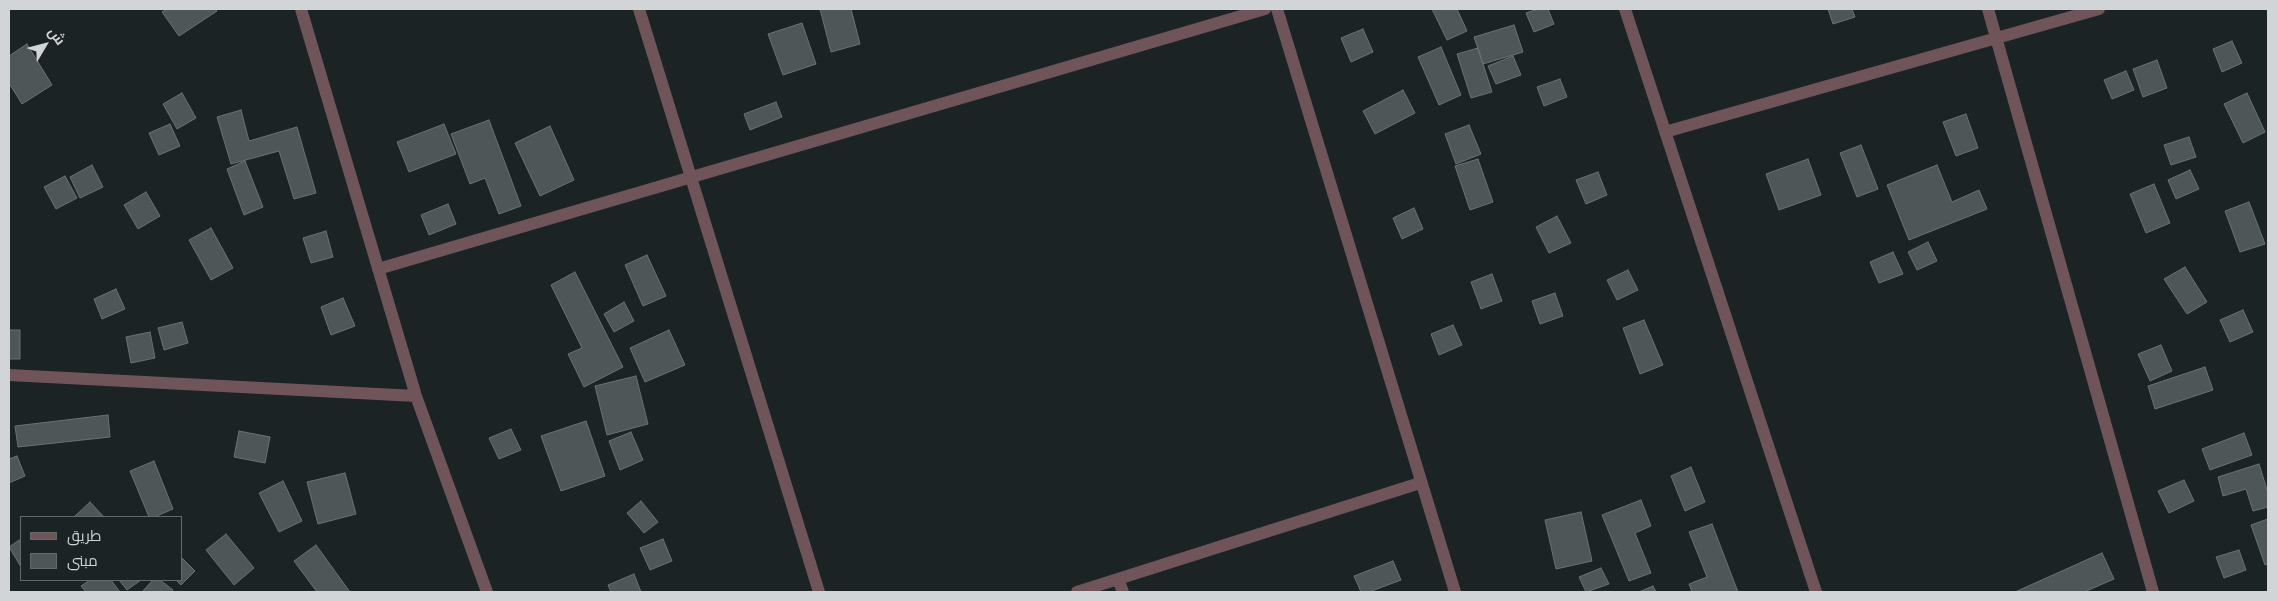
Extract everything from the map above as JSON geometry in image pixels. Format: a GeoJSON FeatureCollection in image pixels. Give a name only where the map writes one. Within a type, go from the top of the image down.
{"type":"FeatureCollection","features":[{"type":"Feature","properties":{"kind":"street"},"geometry":{"type":"LineString","coordinates":[[301,9],[416,396],[487,592]]}},
{"type":"Feature","properties":{"kind":"street"},"geometry":{"type":"LineString","coordinates":[[639,9],[819,592]]}},
{"type":"Feature","properties":{"kind":"street"},"geometry":{"type":"LineString","coordinates":[[378,269],[1265,9]]}},
{"type":"Feature","properties":{"kind":"street"},"geometry":{"type":"LineString","coordinates":[[1277,9],[1420,483],[1455,592]]}},
{"type":"Feature","properties":{"kind":"street"},"geometry":{"type":"LineString","coordinates":[[1625,9],[1816,592]]}},
{"type":"Feature","properties":{"kind":"street"},"geometry":{"type":"LineString","coordinates":[[1988,9],[2153,592]]}},
{"type":"Feature","properties":{"kind":"street"},"geometry":{"type":"LineString","coordinates":[[1665,132],[2099,9]]}},
{"type":"Feature","properties":{"kind":"street"},"geometry":{"type":"LineString","coordinates":[[9,374],[416,396]]}},
{"type":"Feature","properties":{"kind":"street"},"geometry":{"type":"LineString","coordinates":[[1077,592],[1420,483]]}},
{"type":"Feature","properties":{"kind":"street"},"geometry":{"type":"LineString","coordinates":[[1118,579],[1123,592]]}},
{"type":"Feature","properties":{"kind":"building"},"geometry":{"type":"Polygon","coordinates":[[[167,9],[215,9],[217,11],[179,36],[162,12],[167,9]]]}},
{"type":"Feature","properties":{"kind":"building"},"geometry":{"type":"Polygon","coordinates":[[[820,9],[851,9],[860,44],[831,52],[820,9]]]}},
{"type":"Feature","properties":{"kind":"building"},"geometry":{"type":"Polygon","coordinates":[[[1432,9],[1457,9],[1467,31],[1447,40],[1432,9]]]}},
{"type":"Feature","properties":{"kind":"building"},"geometry":{"type":"Polygon","coordinates":[[[1538,9],[1548,9],[1554,24],[1534,32],[1526,13],[1538,9]]]}},
{"type":"Feature","properties":{"kind":"building"},"geometry":{"type":"Polygon","coordinates":[[[1828,9],[1852,9],[1855,17],[1833,24],[1828,9]]]}},
{"type":"Feature","properties":{"kind":"building"},"geometry":{"type":"Polygon","coordinates":[[[802,23],[816,64],[783,75],[768,34],[802,23]]]}},
{"type":"Feature","properties":{"kind":"building"},"geometry":{"type":"Polygon","coordinates":[[[1514,25],[1523,52],[1483,64],[1474,37],[1514,25]]]}},
{"type":"Feature","properties":{"kind":"building"},"geometry":{"type":"Polygon","coordinates":[[[1363,29],[1373,52],[1351,62],[1341,38],[1363,29]]]}},
{"type":"Feature","properties":{"kind":"building"},"geometry":{"type":"Polygon","coordinates":[[[2232,41],[2242,63],[2222,72],[2213,49],[2232,41]]]}},
{"type":"Feature","properties":{"kind":"building"},"geometry":{"type":"Polygon","coordinates":[[[27,44],[52,85],[22,104],[9,83],[9,56],[27,44]]]}},
{"type":"Feature","properties":{"kind":"building"},"geometry":{"type":"Polygon","coordinates":[[[1441,47],[1461,95],[1439,105],[1418,57],[1441,47]]]}},
{"type":"Feature","properties":{"kind":"building"},"geometry":{"type":"Polygon","coordinates":[[[1478,48],[1492,92],[1471,98],[1457,54],[1478,48]]]}},
{"type":"Feature","properties":{"kind":"building"},"geometry":{"type":"Polygon","coordinates":[[[1513,56],[1521,75],[1496,84],[1488,66],[1513,56]]]}},
{"type":"Feature","properties":{"kind":"building"},"geometry":{"type":"Polygon","coordinates":[[[2157,60],[2167,88],[2143,97],[2133,69],[2157,60]]]}},
{"type":"Feature","properties":{"kind":"building"},"geometry":{"type":"Polygon","coordinates":[[[2126,71],[2134,90],[2112,99],[2104,80],[2126,71]]]}},
{"type":"Feature","properties":{"kind":"building"},"geometry":{"type":"Polygon","coordinates":[[[1560,79],[1567,97],[1544,106],[1537,87],[1560,79]]]}},
{"type":"Feature","properties":{"kind":"building"},"geometry":{"type":"Polygon","coordinates":[[[1403,90],[1415,113],[1375,134],[1363,111],[1403,90]]]}},
{"type":"Feature","properties":{"kind":"building"},"geometry":{"type":"Polygon","coordinates":[[[182,93],[196,118],[177,129],[163,104],[182,93]]]}},
{"type":"Feature","properties":{"kind":"building"},"geometry":{"type":"Polygon","coordinates":[[[2247,93],[2265,132],[2243,143],[2224,104],[2247,93]]]}},
{"type":"Feature","properties":{"kind":"building"},"geometry":{"type":"Polygon","coordinates":[[[776,102],[782,117],[750,130],[744,114],[776,102]]]}},
{"type":"Feature","properties":{"kind":"building"},"geometry":{"type":"Polygon","coordinates":[[[241,110],[249,141],[297,127],[316,193],[294,199],[279,151],[231,164],[217,117],[241,110]]]}},
{"type":"Feature","properties":{"kind":"building"},"geometry":{"type":"Polygon","coordinates":[[[1966,114],[1978,148],[1956,156],[1943,122],[1966,114]]]}},
{"type":"Feature","properties":{"kind":"building"},"geometry":{"type":"Polygon","coordinates":[[[489,120],[521,206],[499,214],[485,178],[470,184],[451,134],[489,120]]]}},
{"type":"Feature","properties":{"kind":"building"},"geometry":{"type":"Polygon","coordinates":[[[170,124],[180,146],[159,155],[149,133],[170,124]]]}},
{"type":"Feature","properties":{"kind":"building"},"geometry":{"type":"Polygon","coordinates":[[[444,124],[456,154],[409,172],[397,142],[444,124]]]}},
{"type":"Feature","properties":{"kind":"building"},"geometry":{"type":"Polygon","coordinates":[[[1469,125],[1481,154],[1456,164],[1445,134],[1469,125]]]}},
{"type":"Feature","properties":{"kind":"building"},"geometry":{"type":"Polygon","coordinates":[[[550,126],[574,180],[540,196],[515,143],[550,126]]]}},
{"type":"Feature","properties":{"kind":"building"},"geometry":{"type":"Polygon","coordinates":[[[2189,137],[2196,157],[2171,165],[2164,145],[2189,137]]]}},
{"type":"Feature","properties":{"kind":"building"},"geometry":{"type":"Polygon","coordinates":[[[1861,145],[1878,189],[1857,197],[1840,153],[1861,145]]]}},
{"type":"Feature","properties":{"kind":"building"},"geometry":{"type":"Polygon","coordinates":[[[1478,159],[1493,202],[1470,210],[1455,166],[1478,159]]]}},
{"type":"Feature","properties":{"kind":"building"},"geometry":{"type":"Polygon","coordinates":[[[1808,159],[1821,195],[1779,210],[1766,174],[1808,159]]]}},
{"type":"Feature","properties":{"kind":"building"},"geometry":{"type":"Polygon","coordinates":[[[245,161],[263,207],[244,215],[227,169],[245,161]]]}},
{"type":"Feature","properties":{"kind":"building"},"geometry":{"type":"Polygon","coordinates":[[[92,165],[103,187],[80,198],[70,177],[92,165]]]}},
{"type":"Feature","properties":{"kind":"building"},"geometry":{"type":"Polygon","coordinates":[[[1937,165],[1952,202],[1979,190],[1987,209],[1909,240],[1887,185],[1937,165]]]}},
{"type":"Feature","properties":{"kind":"building"},"geometry":{"type":"Polygon","coordinates":[[[2190,170],[2199,189],[2176,199],[2168,180],[2190,170]]]}},
{"type":"Feature","properties":{"kind":"building"},"geometry":{"type":"Polygon","coordinates":[[[1598,172],[1607,195],[1586,204],[1576,180],[1598,172]]]}},
{"type":"Feature","properties":{"kind":"building"},"geometry":{"type":"Polygon","coordinates":[[[65,176],[77,198],[56,209],[44,187],[65,176]]]}},
{"type":"Feature","properties":{"kind":"building"},"geometry":{"type":"Polygon","coordinates":[[[2154,184],[2170,223],[2146,233],[2130,194],[2154,184]]]}},
{"type":"Feature","properties":{"kind":"building"},"geometry":{"type":"Polygon","coordinates":[[[146,192],[160,216],[138,229],[124,205],[146,192]]]}},
{"type":"Feature","properties":{"kind":"building"},"geometry":{"type":"Polygon","coordinates":[[[2249,202],[2265,244],[2240,252],[2225,211],[2249,202]]]}},
{"type":"Feature","properties":{"kind":"building"},"geometry":{"type":"Polygon","coordinates":[[[448,204],[456,224],[429,235],[421,215],[448,204]]]}},
{"type":"Feature","properties":{"kind":"building"},"geometry":{"type":"Polygon","coordinates":[[[1414,208],[1423,229],[1402,239],[1393,218],[1414,208]]]}},
{"type":"Feature","properties":{"kind":"building"},"geometry":{"type":"Polygon","coordinates":[[[1557,216],[1571,243],[1549,253],[1536,227],[1557,216]]]}},
{"type":"Feature","properties":{"kind":"building"},"geometry":{"type":"Polygon","coordinates":[[[211,228],[233,268],[211,280],[189,240],[211,228]]]}},
{"type":"Feature","properties":{"kind":"building"},"geometry":{"type":"Polygon","coordinates":[[[326,231],[333,257],[311,263],[303,238],[326,231]]]}},
{"type":"Feature","properties":{"kind":"building"},"geometry":{"type":"Polygon","coordinates":[[[1928,242],[1937,261],[1917,270],[1908,252],[1928,242]]]}},
{"type":"Feature","properties":{"kind":"building"},"geometry":{"type":"Polygon","coordinates":[[[1893,252],[1903,274],[1879,283],[1870,262],[1893,252]]]}},
{"type":"Feature","properties":{"kind":"building"},"geometry":{"type":"Polygon","coordinates":[[[647,255],[666,296],[643,306],[625,265],[647,255]]]}},
{"type":"Feature","properties":{"kind":"building"},"geometry":{"type":"Polygon","coordinates":[[[2185,267],[2207,302],[2187,314],[2164,279],[2185,267]]]}},
{"type":"Feature","properties":{"kind":"building"},"geometry":{"type":"Polygon","coordinates":[[[1628,270],[1638,290],[1617,300],[1607,280],[1628,270]]]}},
{"type":"Feature","properties":{"kind":"building"},"geometry":{"type":"Polygon","coordinates":[[[575,272],[623,367],[584,387],[568,354],[582,348],[551,285],[575,272]]]}},
{"type":"Feature","properties":{"kind":"building"},"geometry":{"type":"Polygon","coordinates":[[[1492,274],[1502,301],[1481,309],[1471,282],[1492,274]]]}},
{"type":"Feature","properties":{"kind":"building"},"geometry":{"type":"Polygon","coordinates":[[[116,289],[125,309],[102,319],[94,299],[116,289]]]}},
{"type":"Feature","properties":{"kind":"building"},"geometry":{"type":"Polygon","coordinates":[[[1555,293],[1563,316],[1540,324],[1532,301],[1555,293]]]}},
{"type":"Feature","properties":{"kind":"building"},"geometry":{"type":"Polygon","coordinates":[[[343,298],[355,326],[331,335],[321,307],[343,298]]]}},
{"type":"Feature","properties":{"kind":"building"},"geometry":{"type":"Polygon","coordinates":[[[624,302],[634,321],[614,332],[604,314],[624,302]]]}},
{"type":"Feature","properties":{"kind":"building"},"geometry":{"type":"Polygon","coordinates":[[[2243,310],[2253,332],[2230,342],[2220,320],[2243,310]]]}},
{"type":"Feature","properties":{"kind":"building"},"geometry":{"type":"Polygon","coordinates":[[[1644,320],[1663,365],[1640,374],[1623,328],[1644,320]]]}},
{"type":"Feature","properties":{"kind":"building"},"geometry":{"type":"Polygon","coordinates":[[[182,322],[188,343],[164,350],[158,328],[182,322]]]}},
{"type":"Feature","properties":{"kind":"building"},"geometry":{"type":"Polygon","coordinates":[[[1453,325],[1462,345],[1439,355],[1431,334],[1453,325]]]}},
{"type":"Feature","properties":{"kind":"building"},"geometry":{"type":"Polygon","coordinates":[[[9,330],[20,330],[20,359],[9,359],[9,330]]]}},
{"type":"Feature","properties":{"kind":"building"},"geometry":{"type":"Polygon","coordinates":[[[669,330],[685,365],[645,382],[630,348],[669,330]]]}},
{"type":"Feature","properties":{"kind":"building"},"geometry":{"type":"Polygon","coordinates":[[[150,332],[155,358],[131,363],[126,337],[150,332]]]}},
{"type":"Feature","properties":{"kind":"building"},"geometry":{"type":"Polygon","coordinates":[[[2161,345],[2172,371],[2150,381],[2138,354],[2161,345]]]}},
{"type":"Feature","properties":{"kind":"building"},"geometry":{"type":"Polygon","coordinates":[[[2205,367],[2213,390],[2155,409],[2148,386],[2205,367]]]}},
{"type":"Feature","properties":{"kind":"building"},"geometry":{"type":"Polygon","coordinates":[[[636,376],[648,424],[607,435],[595,386],[636,376]]]}},
{"type":"Feature","properties":{"kind":"building"},"geometry":{"type":"Polygon","coordinates":[[[108,415],[110,437],[18,447],[15,426],[108,415]]]}},
{"type":"Feature","properties":{"kind":"building"},"geometry":{"type":"Polygon","coordinates":[[[586,421],[605,476],[561,491],[541,436],[586,421]]]}},
{"type":"Feature","properties":{"kind":"building"},"geometry":{"type":"Polygon","coordinates":[[[511,429],[521,450],[499,459],[489,438],[511,429]]]}},
{"type":"Feature","properties":{"kind":"building"},"geometry":{"type":"Polygon","coordinates":[[[239,431],[270,437],[265,463],[234,457],[239,431]]]}},
{"type":"Feature","properties":{"kind":"building"},"geometry":{"type":"Polygon","coordinates":[[[631,432],[643,460],[620,470],[609,441],[631,432]]]}},
{"type":"Feature","properties":{"kind":"building"},"geometry":{"type":"Polygon","coordinates":[[[2244,433],[2252,455],[2210,470],[2202,449],[2244,433]]]}},
{"type":"Feature","properties":{"kind":"building"},"geometry":{"type":"Polygon","coordinates":[[[17,456],[25,476],[9,483],[9,459],[17,456]]]}},
{"type":"Feature","properties":{"kind":"building"},"geometry":{"type":"Polygon","coordinates":[[[154,461],[173,509],[156,516],[149,516],[130,471],[154,461]]]}},
{"type":"Feature","properties":{"kind":"building"},"geometry":{"type":"Polygon","coordinates":[[[2259,464],[2268,493],[2268,507],[2253,511],[2246,489],[2223,496],[2218,477],[2259,464]]]}},
{"type":"Feature","properties":{"kind":"building"},"geometry":{"type":"Polygon","coordinates":[[[1691,467],[1705,502],[1685,511],[1671,476],[1691,467]]]}},
{"type":"Feature","properties":{"kind":"building"},"geometry":{"type":"Polygon","coordinates":[[[345,473],[356,514],[318,524],[307,482],[345,473]]]}},
{"type":"Feature","properties":{"kind":"building"},"geometry":{"type":"Polygon","coordinates":[[[2184,480],[2194,501],[2169,513],[2158,491],[2184,480]]]}},
{"type":"Feature","properties":{"kind":"building"},"geometry":{"type":"Polygon","coordinates":[[[283,481],[302,521],[279,532],[259,493],[283,481]]]}},
{"type":"Feature","properties":{"kind":"building"},"geometry":{"type":"Polygon","coordinates":[[[1641,500],[1651,526],[1635,533],[1651,573],[1629,581],[1602,515],[1641,500]]]}},
{"type":"Feature","properties":{"kind":"building"},"geometry":{"type":"Polygon","coordinates":[[[641,501],[658,522],[644,533],[627,513],[641,501]]]}},
{"type":"Feature","properties":{"kind":"building"},"geometry":{"type":"Polygon","coordinates":[[[90,502],[103,516],[75,516],[90,502]]]}},
{"type":"Feature","properties":{"kind":"building"},"geometry":{"type":"Polygon","coordinates":[[[1581,512],[1592,561],[1556,569],[1545,520],[1581,512]]]}},
{"type":"Feature","properties":{"kind":"building"},"geometry":{"type":"Polygon","coordinates":[[[2268,519],[2268,564],[2265,565],[2251,525],[2268,519]]]}},
{"type":"Feature","properties":{"kind":"building"},"geometry":{"type":"Polygon","coordinates":[[[1712,524],[1738,592],[1692,592],[1689,584],[1707,577],[1689,532],[1712,524]]]}},
{"type":"Feature","properties":{"kind":"building"},"geometry":{"type":"Polygon","coordinates":[[[226,534],[254,568],[234,585],[206,550],[226,534]]]}},
{"type":"Feature","properties":{"kind":"building"},"geometry":{"type":"Polygon","coordinates":[[[663,539],[672,561],[650,570],[640,548],[663,539]]]}},
{"type":"Feature","properties":{"kind":"building"},"geometry":{"type":"Polygon","coordinates":[[[20,540],[20,565],[9,547],[20,540]]]}},
{"type":"Feature","properties":{"kind":"building"},"geometry":{"type":"Polygon","coordinates":[[[316,545],[350,592],[317,592],[294,561],[316,545]]]}},
{"type":"Feature","properties":{"kind":"building"},"geometry":{"type":"Polygon","coordinates":[[[2239,550],[2246,570],[2224,578],[2216,557],[2239,550]]]}},
{"type":"Feature","properties":{"kind":"building"},"geometry":{"type":"Polygon","coordinates":[[[2102,553],[2114,579],[2084,592],[2015,592],[2102,553]]]}},
{"type":"Feature","properties":{"kind":"building"},"geometry":{"type":"Polygon","coordinates":[[[182,558],[195,571],[181,585],[177,581],[182,581],[182,558]]]}},
{"type":"Feature","properties":{"kind":"building"},"geometry":{"type":"Polygon","coordinates":[[[1393,561],[1401,580],[1369,592],[1361,592],[1354,576],[1393,561]]]}},
{"type":"Feature","properties":{"kind":"building"},"geometry":{"type":"Polygon","coordinates":[[[1601,568],[1609,584],[1586,592],[1579,577],[1601,568]]]}},
{"type":"Feature","properties":{"kind":"building"},"geometry":{"type":"Polygon","coordinates":[[[634,574],[641,592],[611,592],[608,585],[634,574]]]}},
{"type":"Feature","properties":{"kind":"building"},"geometry":{"type":"Polygon","coordinates":[[[88,581],[112,581],[120,592],[86,592],[81,586],[88,581]]]}},
{"type":"Feature","properties":{"kind":"building"},"geometry":{"type":"Polygon","coordinates":[[[120,581],[140,581],[127,590],[120,581]]]}},
{"type":"Feature","properties":{"kind":"building"},"geometry":{"type":"Polygon","coordinates":[[[152,581],[161,581],[173,590],[171,592],[142,592],[152,581]]]}},
{"type":"Feature","properties":{"kind":"building"},"geometry":{"type":"Polygon","coordinates":[[[1653,586],[1656,592],[1639,592],[1653,586]]]}}]}
